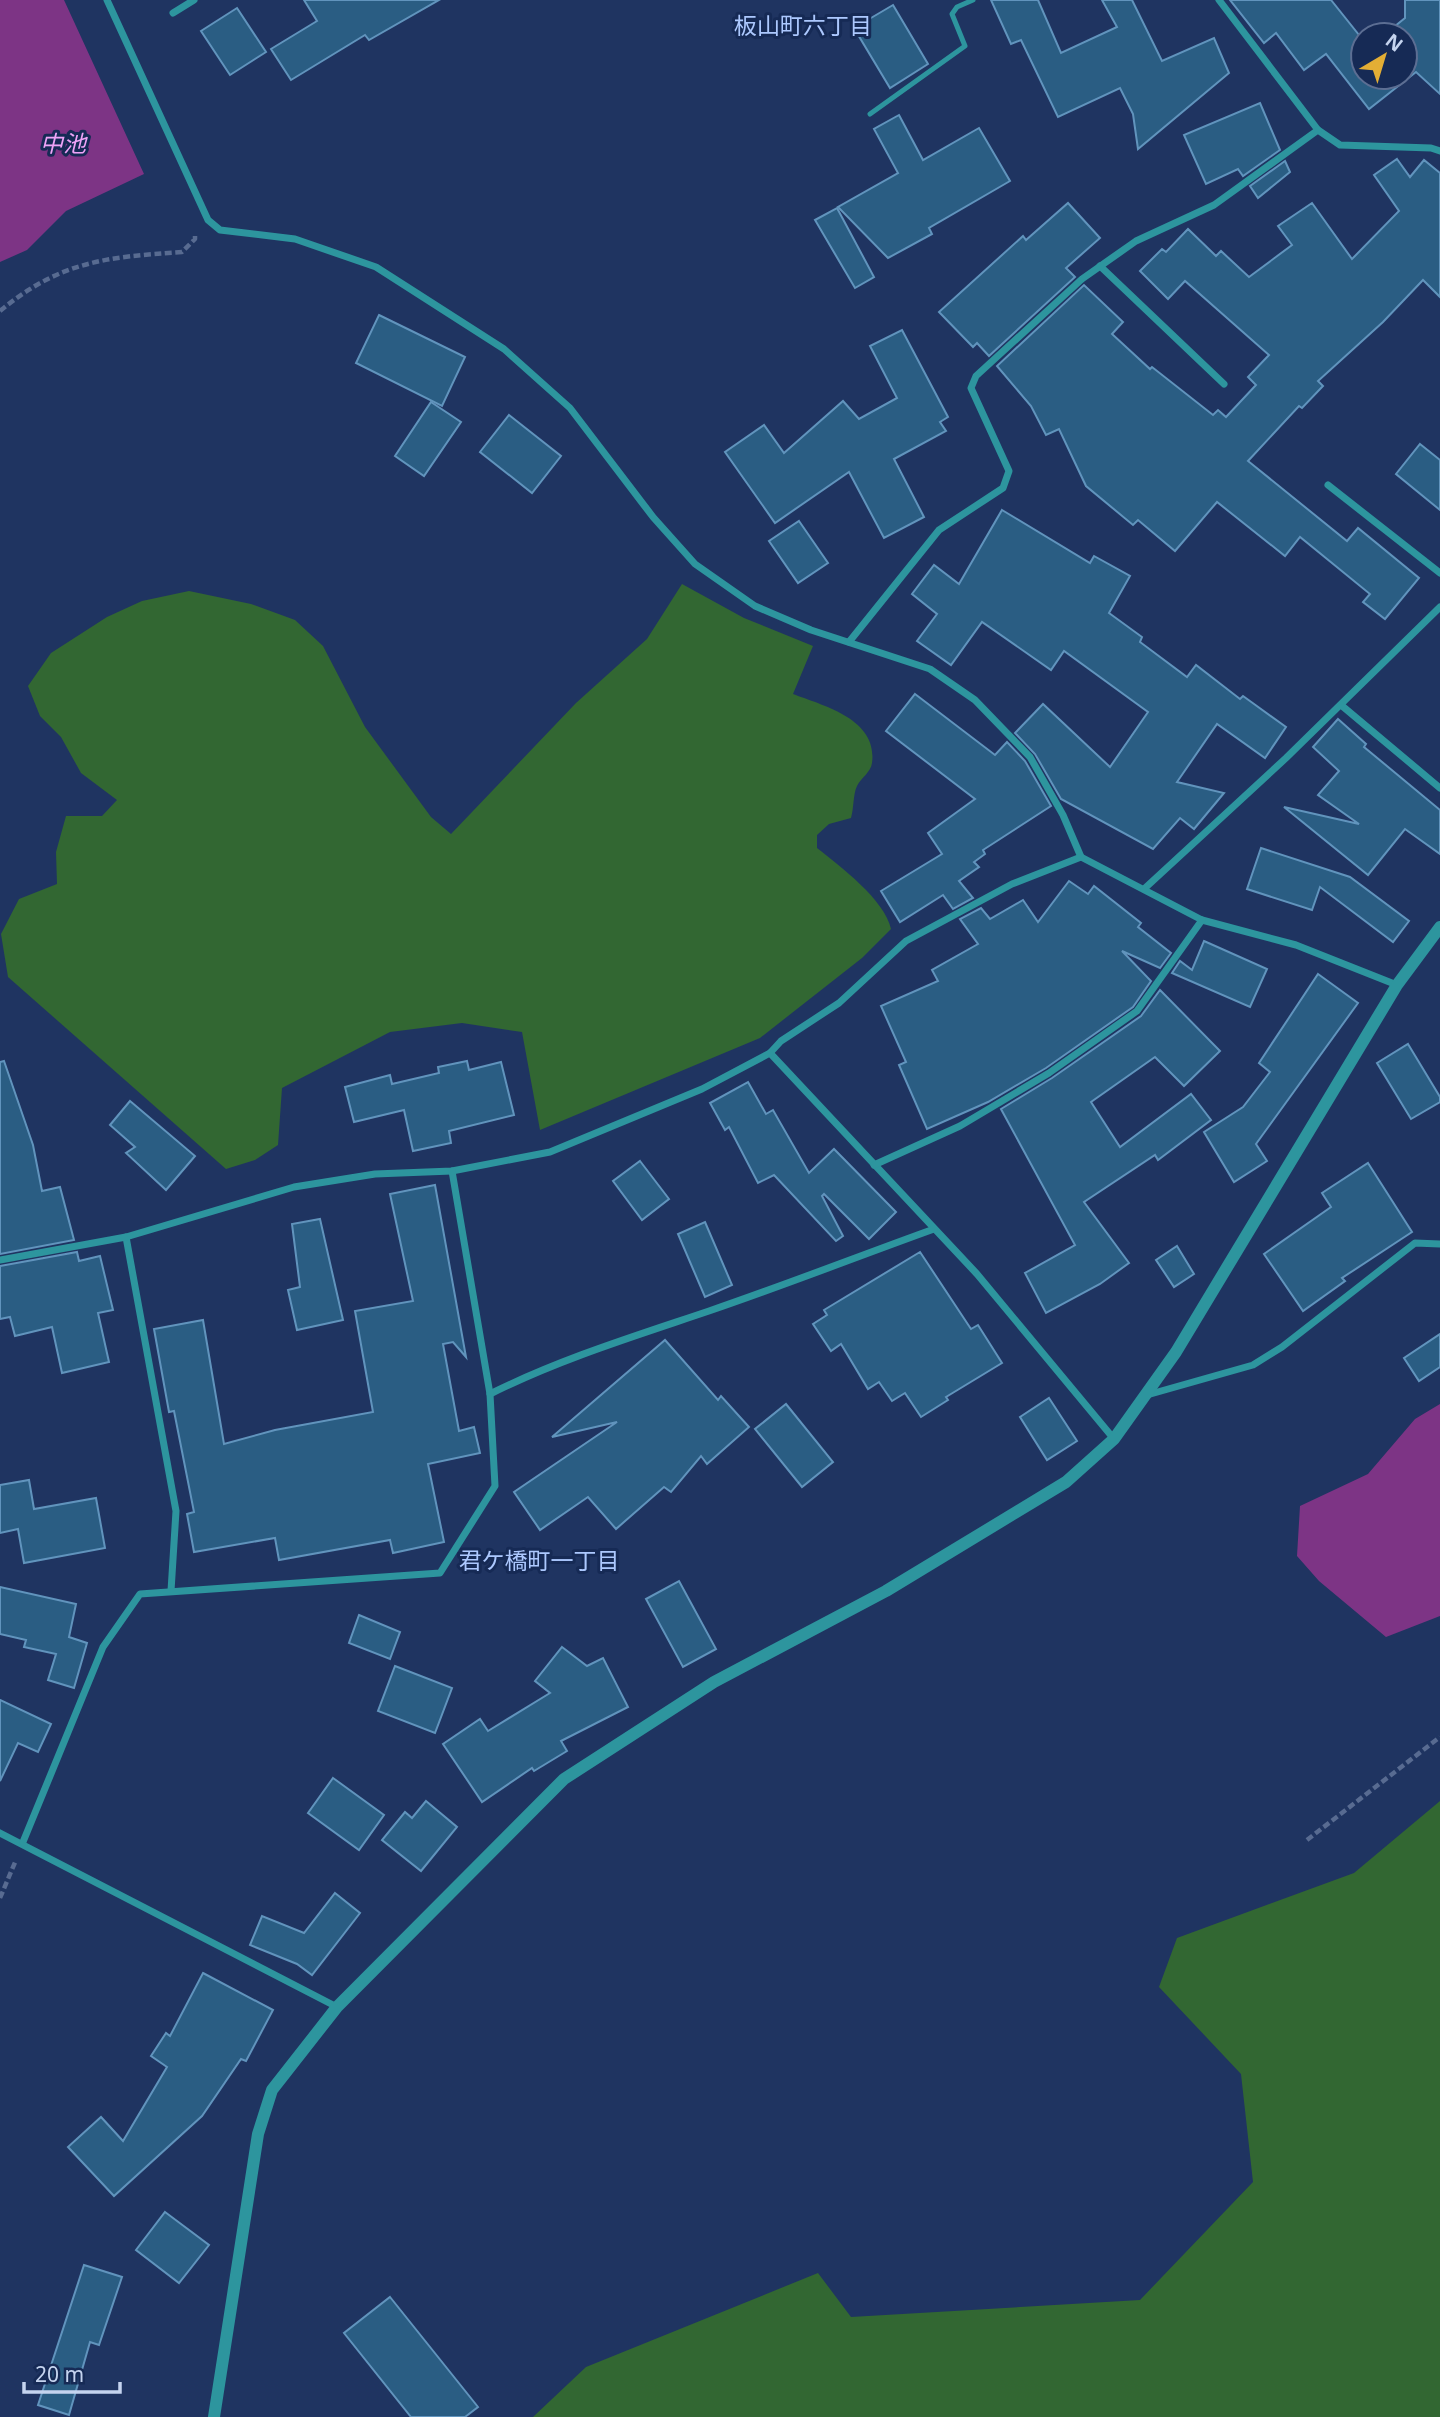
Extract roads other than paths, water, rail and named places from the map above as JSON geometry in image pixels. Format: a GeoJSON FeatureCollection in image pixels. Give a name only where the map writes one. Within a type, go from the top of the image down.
{"type":"FeatureCollection","features":[{"type":"Feature","properties":{"kind":"street"},"geometry":{"type":"LineString","coordinates":[[107,0],[208,220],[220,230],[295,239],[376,267],[504,349],[570,408],[653,517],[695,565],[755,606],[930,669],[975,700],[1030,757],[1063,815],[1081,857],[1202,920],[1296,946],[1397,985]]}},
{"type":"Feature","properties":{"kind":"street"},"geometry":{"type":"LineString","coordinates":[[173,13],[194,0]]}},
{"type":"Feature","properties":{"kind":"street"},"geometry":{"type":"LineString","coordinates":[[1219,0],[1318,131],[1340,145],[1431,148],[1440,151]]}},
{"type":"Feature","properties":{"kind":"street"},"geometry":{"type":"LineString","coordinates":[[849,642],[939,530],[1003,488],[1009,471],[971,388],[976,376],[1082,279],[1100,266],[1136,241],[1214,205],[1318,131]]}},
{"type":"Feature","properties":{"kind":"street"},"geometry":{"type":"LineString","coordinates":[[1100,266],[1224,384]]}},
{"type":"Feature","properties":{"kind":"street"},"geometry":{"type":"LineString","coordinates":[[1328,485],[1440,573]]}},
{"type":"Feature","properties":{"kind":"street"},"geometry":{"type":"LineString","coordinates":[[1144,888],[1341,705],[1440,607]]}},
{"type":"Feature","properties":{"kind":"street"},"geometry":{"type":"LineString","coordinates":[[1341,705],[1440,788]]}},
{"type":"Feature","properties":{"kind":"street"},"geometry":{"type":"LineString","coordinates":[[0,1260],[126,1237],[294,1187],[374,1174],[453,1171],[550,1152],[702,1088],[770,1052],[780,1041],[839,1003],[906,941],[1012,884],[1081,857]]}},
{"type":"Feature","properties":{"kind":"street"},"geometry":{"type":"LineString","coordinates":[[874,1165],[960,1126],[1049,1073],[1137,1012],[1202,920]]}},
{"type":"Feature","properties":{"kind":"street"},"geometry":{"type":"LineString","coordinates":[[214,2417],[258,2134],[272,2090],[337,2007],[564,1779],[714,1682],[886,1591],[1066,1482],[1114,1439],[1147,1395],[1332,1097],[1397,985],[1440,927]]}},
{"type":"Feature","properties":{"kind":"street"},"geometry":{"type":"LineString","coordinates":[[770,1052],[977,1274],[1114,1439]]}},
{"type":"Feature","properties":{"kind":"street"},"geometry":{"type":"LineString","coordinates":[[23,1842],[103,1647],[140,1594],[440,1573],[495,1486],[490,1394],[453,1171]]}},
{"type":"Feature","properties":{"kind":"street"},"geometry":{"type":"LineString","coordinates":[[490,1394],[521,1378],[640,1333],[709,1311],[934,1229]]}},
{"type":"Feature","properties":{"kind":"street"},"geometry":{"type":"LineString","coordinates":[[126,1237],[176,1511],[172,1591]]}},
{"type":"Feature","properties":{"kind":"street"},"geometry":{"type":"LineString","coordinates":[[1147,1395],[1252,1365],[1282,1347],[1415,1244],[1440,1244]]}},
{"type":"Feature","properties":{"kind":"street"},"geometry":{"type":"LineString","coordinates":[[0,1833],[23,1842],[337,2007]]}},
{"type":"Feature","properties":{"kind":"lane"},"geometry":{"type":"LineString","coordinates":[[870,114],[965,46],[952,14],[957,7],[973,0]]}},
{"type":"Feature","properties":{"kind":"water","name":"中池"},"geometry":{"type":"Polygon","coordinates":[[[0,0],[64,0],[144,174],[66,211],[27,250],[0,262],[0,0]]]}},
{"type":"Feature","properties":{"kind":"water"},"geometry":{"type":"Polygon","coordinates":[[[1440,1404],[1440,1616],[1386,1637],[1319,1581],[1297,1556],[1300,1506],[1368,1474],[1415,1419],[1440,1404]]]}},
{"type":"Feature","properties":{"kind":"district","name":"板山町六丁目"},"geometry":{"type":"Point","coordinates":[803,26]}},
{"type":"Feature","properties":{"kind":"district","name":"君ケ橋町一丁目"},"geometry":{"type":"Point","coordinates":[539,1561]}}]}
